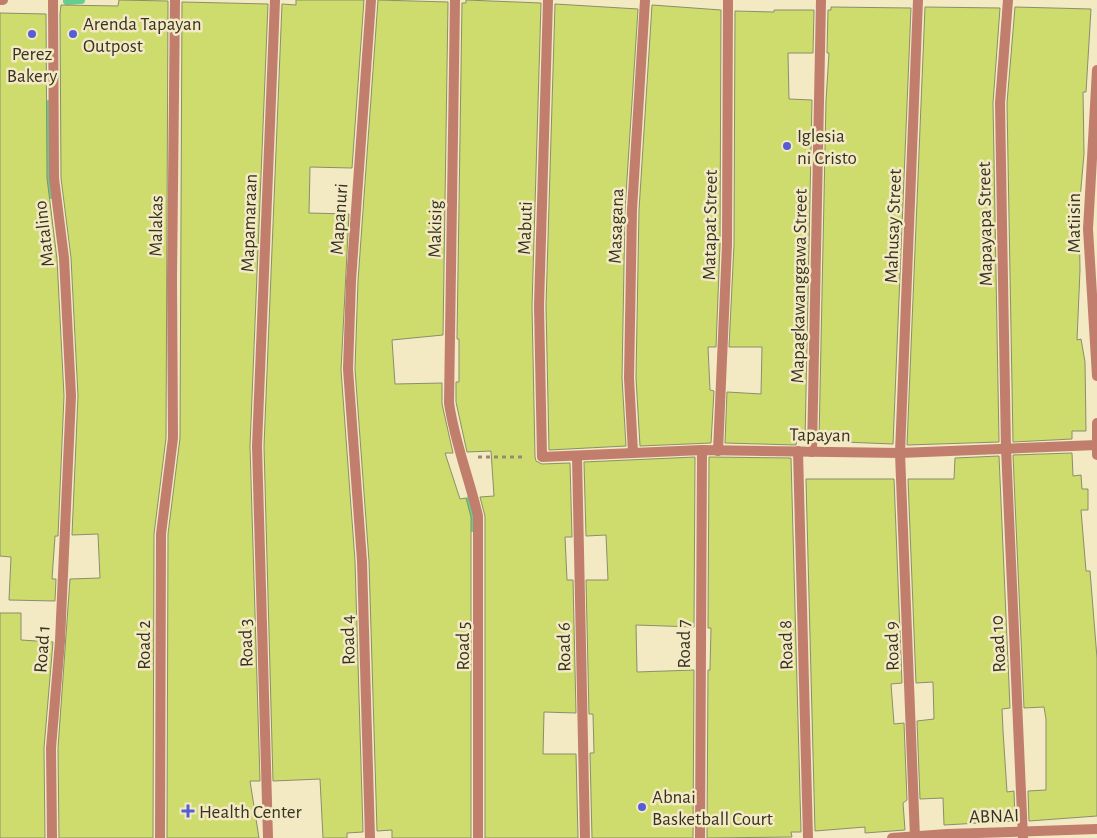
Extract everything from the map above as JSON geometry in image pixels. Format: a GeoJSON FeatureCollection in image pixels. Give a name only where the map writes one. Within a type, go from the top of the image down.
{"type":"FeatureCollection","features":[{"type":"Feature","properties":{"kind":"street","name":"Matalino"},"geometry":{"type":"LineString","coordinates":[[53,0],[54,178],[64,258],[69,330],[72,396],[70,463]]}},
{"type":"Feature","properties":{"kind":"street","name":"Malakas"},"geometry":{"type":"LineString","coordinates":[[172,452],[175,0]]}},
{"type":"Feature","properties":{"kind":"street","name":"Mapamaraan"},"geometry":{"type":"LineString","coordinates":[[257,446],[274,0]]}},
{"type":"Feature","properties":{"kind":"street","name":"Mapanuri"},"geometry":{"type":"LineString","coordinates":[[354,441],[348,368],[351,281],[371,0]]}},
{"type":"Feature","properties":{"kind":"street","name":"Makisig"},"geometry":{"type":"LineString","coordinates":[[455,0],[449,403],[453,434],[460,456]]}},
{"type":"Feature","properties":{"kind":"street","name":"Mabuti"},"geometry":{"type":"LineString","coordinates":[[542,456],[539,306],[548,0]]}},
{"type":"Feature","properties":{"kind":"street","name":"Masagana"},"geometry":{"type":"LineString","coordinates":[[634,453],[628,378],[632,220],[645,0]]}},
{"type":"Feature","properties":{"kind":"street","name":"Matapat Street"},"geometry":{"type":"LineString","coordinates":[[718,450],[727,245],[728,0]]}},
{"type":"Feature","properties":{"kind":"street","name":"Mapagkawanggawa Street"},"geometry":{"type":"LineString","coordinates":[[812,452],[822,0]]}},
{"type":"Feature","properties":{"kind":"street","name":"Mahusay Street"},"geometry":{"type":"LineString","coordinates":[[900,453],[918,0]]}},
{"type":"Feature","properties":{"kind":"street","name":"Mapayapa Street"},"geometry":{"type":"LineString","coordinates":[[1006,448],[1000,102],[1008,0]]}},
{"type":"Feature","properties":{"kind":"street","name":"Matiisin"},"geometry":{"type":"LineString","coordinates":[[1097,70],[1088,229],[1097,376]]}},
{"type":"Feature","properties":{"kind":"street"},"geometry":{"type":"LineString","coordinates":[[1097,423],[1097,455]]}},
{"type":"Feature","properties":{"kind":"street","name":"Road 4"},"geometry":{"type":"LineString","coordinates":[[354,441],[362,560],[370,838]]}},
{"type":"Feature","properties":{"kind":"street","name":"Road 3"},"geometry":{"type":"LineString","coordinates":[[257,446],[268,838]]}},
{"type":"Feature","properties":{"kind":"street","name":"Tapayan"},"geometry":{"type":"LineString","coordinates":[[542,456],[702,450],[900,453],[1097,446]]}},
{"type":"Feature","properties":{"kind":"street","name":"Road 10"},"geometry":{"type":"LineString","coordinates":[[1006,448],[1023,835]]}},
{"type":"Feature","properties":{"kind":"street","name":"Road 7"},"geometry":{"type":"LineString","coordinates":[[700,838],[702,450]]}},
{"type":"Feature","properties":{"kind":"street","name":"Road 8"},"geometry":{"type":"LineString","coordinates":[[798,451],[808,838]]}},
{"type":"Feature","properties":{"kind":"street","name":"Road 2"},"geometry":{"type":"LineString","coordinates":[[160,838],[161,534],[172,452]]}},
{"type":"Feature","properties":{"kind":"street","name":"Road 9"},"geometry":{"type":"LineString","coordinates":[[900,453],[915,837]]}},
{"type":"Feature","properties":{"kind":"street","name":"Road 5"},"geometry":{"type":"LineString","coordinates":[[460,456],[470,482],[478,516],[478,838]]}},
{"type":"Feature","properties":{"kind":"street","name":"Road 6"},"geometry":{"type":"LineString","coordinates":[[577,456],[585,838]]}},
{"type":"Feature","properties":{"kind":"street","name":"Road 1"},"geometry":{"type":"LineString","coordinates":[[52,838],[51,748],[60,641],[70,463]]}},
{"type":"Feature","properties":{"kind":"street","name":"ABNAI"},"geometry":{"type":"LineString","coordinates":[[892,838],[1023,835],[1097,829]]}},
{"type":"Feature","properties":{"kind":"path"},"geometry":{"type":"LineString","coordinates":[[460,456],[542,456]]}},
{"type":"Feature","properties":{"kind":"building"},"geometry":{"type":"Polygon","coordinates":[[[119,0],[168,1],[166,438],[154,534],[153,838],[59,838],[58,748],[70,579],[100,578],[98,534],[72,535],[78,396],[71,258],[61,178],[60,14],[61,5],[118,6],[119,0]]]}},
{"type":"Feature","properties":{"kind":"building"},"geometry":{"type":"Polygon","coordinates":[[[296,0],[364,0],[352,168],[310,167],[309,213],[349,214],[341,370],[355,561],[363,832],[347,833],[347,838],[323,838],[320,779],[273,781],[264,446],[282,4],[296,5],[296,0]]]}},
{"type":"Feature","properties":{"kind":"building"},"geometry":{"type":"Polygon","coordinates":[[[378,0],[448,2],[443,335],[392,340],[395,384],[442,383],[442,404],[453,453],[445,453],[460,499],[466,498],[471,517],[471,838],[392,838],[392,830],[377,831],[369,561],[355,369],[358,281],[378,0]]]}},
{"type":"Feature","properties":{"kind":"building"},"geometry":{"type":"Polygon","coordinates":[[[466,0],[541,3],[532,306],[535,457],[536,461],[542,464],[570,463],[572,537],[565,537],[567,580],[573,580],[576,713],[544,712],[543,754],[576,754],[578,838],[485,838],[485,516],[480,497],[494,496],[491,451],[467,452],[456,402],[456,382],[459,382],[459,339],[457,339],[462,3],[466,3],[466,0]]]}},
{"type":"Feature","properties":{"kind":"building"},"geometry":{"type":"Polygon","coordinates":[[[182,2],[268,4],[250,446],[260,781],[250,781],[259,838],[167,838],[168,534],[180,438],[182,2]]]}},
{"type":"Feature","properties":{"kind":"building"},"geometry":{"type":"Polygon","coordinates":[[[555,4],[638,9],[625,210],[622,378],[626,446],[549,450],[546,306],[555,4]]]}},
{"type":"Feature","properties":{"kind":"building"},"geometry":{"type":"Polygon","coordinates":[[[652,5],[721,10],[720,245],[716,347],[708,347],[710,390],[714,391],[711,443],[640,446],[636,378],[639,210],[652,5]]]}},
{"type":"Feature","properties":{"kind":"building"},"geometry":{"type":"Polygon","coordinates":[[[831,7],[911,8],[893,444],[819,441],[826,101],[829,53],[827,53],[828,10],[831,10],[831,7]]]}},
{"type":"Feature","properties":{"kind":"building"},"geometry":{"type":"Polygon","coordinates":[[[925,7],[1000,8],[993,103],[999,442],[907,445],[925,7]]]}},
{"type":"Feature","properties":{"kind":"building"},"geometry":{"type":"Polygon","coordinates":[[[1015,7],[1091,9],[1086,92],[1083,92],[1084,154],[1079,210],[1080,270],[1077,340],[1081,339],[1085,362],[1086,431],[1072,431],[1072,439],[1013,442],[1007,103],[1015,7]]]}},
{"type":"Feature","properties":{"kind":"building"},"geometry":{"type":"Polygon","coordinates":[[[774,10],[814,10],[813,53],[788,53],[789,99],[812,100],[805,440],[797,440],[796,445],[725,443],[727,392],[761,394],[762,347],[729,347],[734,245],[735,11],[774,12],[774,10]]]}},
{"type":"Feature","properties":{"kind":"building"},"geometry":{"type":"Polygon","coordinates":[[[0,13],[46,14],[47,178],[57,259],[64,396],[58,536],[55,536],[52,579],[56,579],[55,601],[9,600],[11,557],[0,556],[0,13]]]}},
{"type":"Feature","properties":{"kind":"building"},"geometry":{"type":"Polygon","coordinates":[[[1072,453],[1073,476],[1081,475],[1082,489],[1088,489],[1088,510],[1081,510],[1086,571],[1090,571],[1097,658],[1097,816],[1029,821],[1028,791],[1046,790],[1046,719],[1044,707],[1024,708],[1013,455],[1072,453]]]}},
{"type":"Feature","properties":{"kind":"building"},"geometry":{"type":"Polygon","coordinates":[[[999,456],[1010,708],[1002,709],[1007,792],[1014,791],[1015,821],[944,825],[943,798],[920,799],[917,721],[934,719],[933,682],[916,683],[908,479],[954,479],[955,458],[999,456]]]}},
{"type":"Feature","properties":{"kind":"building"},"geometry":{"type":"Polygon","coordinates":[[[695,457],[694,627],[636,625],[637,672],[694,670],[693,838],[592,838],[590,753],[594,753],[593,714],[589,714],[586,580],[608,580],[606,535],[586,536],[584,462],[695,457]]]}},
{"type":"Feature","properties":{"kind":"building"},"geometry":{"type":"Polygon","coordinates":[[[709,457],[791,458],[801,832],[791,832],[792,837],[707,838],[708,670],[710,670],[711,628],[708,628],[709,457]]]}},
{"type":"Feature","properties":{"kind":"building"},"geometry":{"type":"Polygon","coordinates":[[[806,479],[894,479],[902,683],[891,684],[894,724],[904,723],[907,800],[903,803],[905,830],[865,833],[865,827],[815,831],[806,479]]]}},
{"type":"Feature","properties":{"kind":"building"},"geometry":{"type":"Polygon","coordinates":[[[0,613],[21,613],[21,640],[53,642],[44,748],[45,838],[0,838],[0,613]]]}},
{"type":"Feature","properties":{"kind":"waterway"},"geometry":{"type":"LineString","coordinates":[[67,1],[81,0]]}},
{"type":"Feature","properties":{"kind":"waterway"},"geometry":{"type":"LineString","coordinates":[[49,104],[51,195]]}},
{"type":"Feature","properties":{"kind":"waterway"},"geometry":{"type":"LineString","coordinates":[[470,500],[473,528]]}},
{"type":"Feature","properties":{"kind":"place","name":"Perez Bakery"},"geometry":{"type":"Point","coordinates":[32,34]}},
{"type":"Feature","properties":{"kind":"place","name":"Arenda Tapayan Outpost"},"geometry":{"type":"Point","coordinates":[73,34]}},
{"type":"Feature","properties":{"kind":"place","name":"Iglesia ni Cristo"},"geometry":{"type":"Point","coordinates":[787,146]}},
{"type":"Feature","properties":{"kind":"place","name":"Abnai Basketball Court"},"geometry":{"type":"Point","coordinates":[642,807]}},
{"type":"Feature","properties":{"kind":"place","name":"Health Center"},"geometry":{"type":"Point","coordinates":[188,811]}}]}
